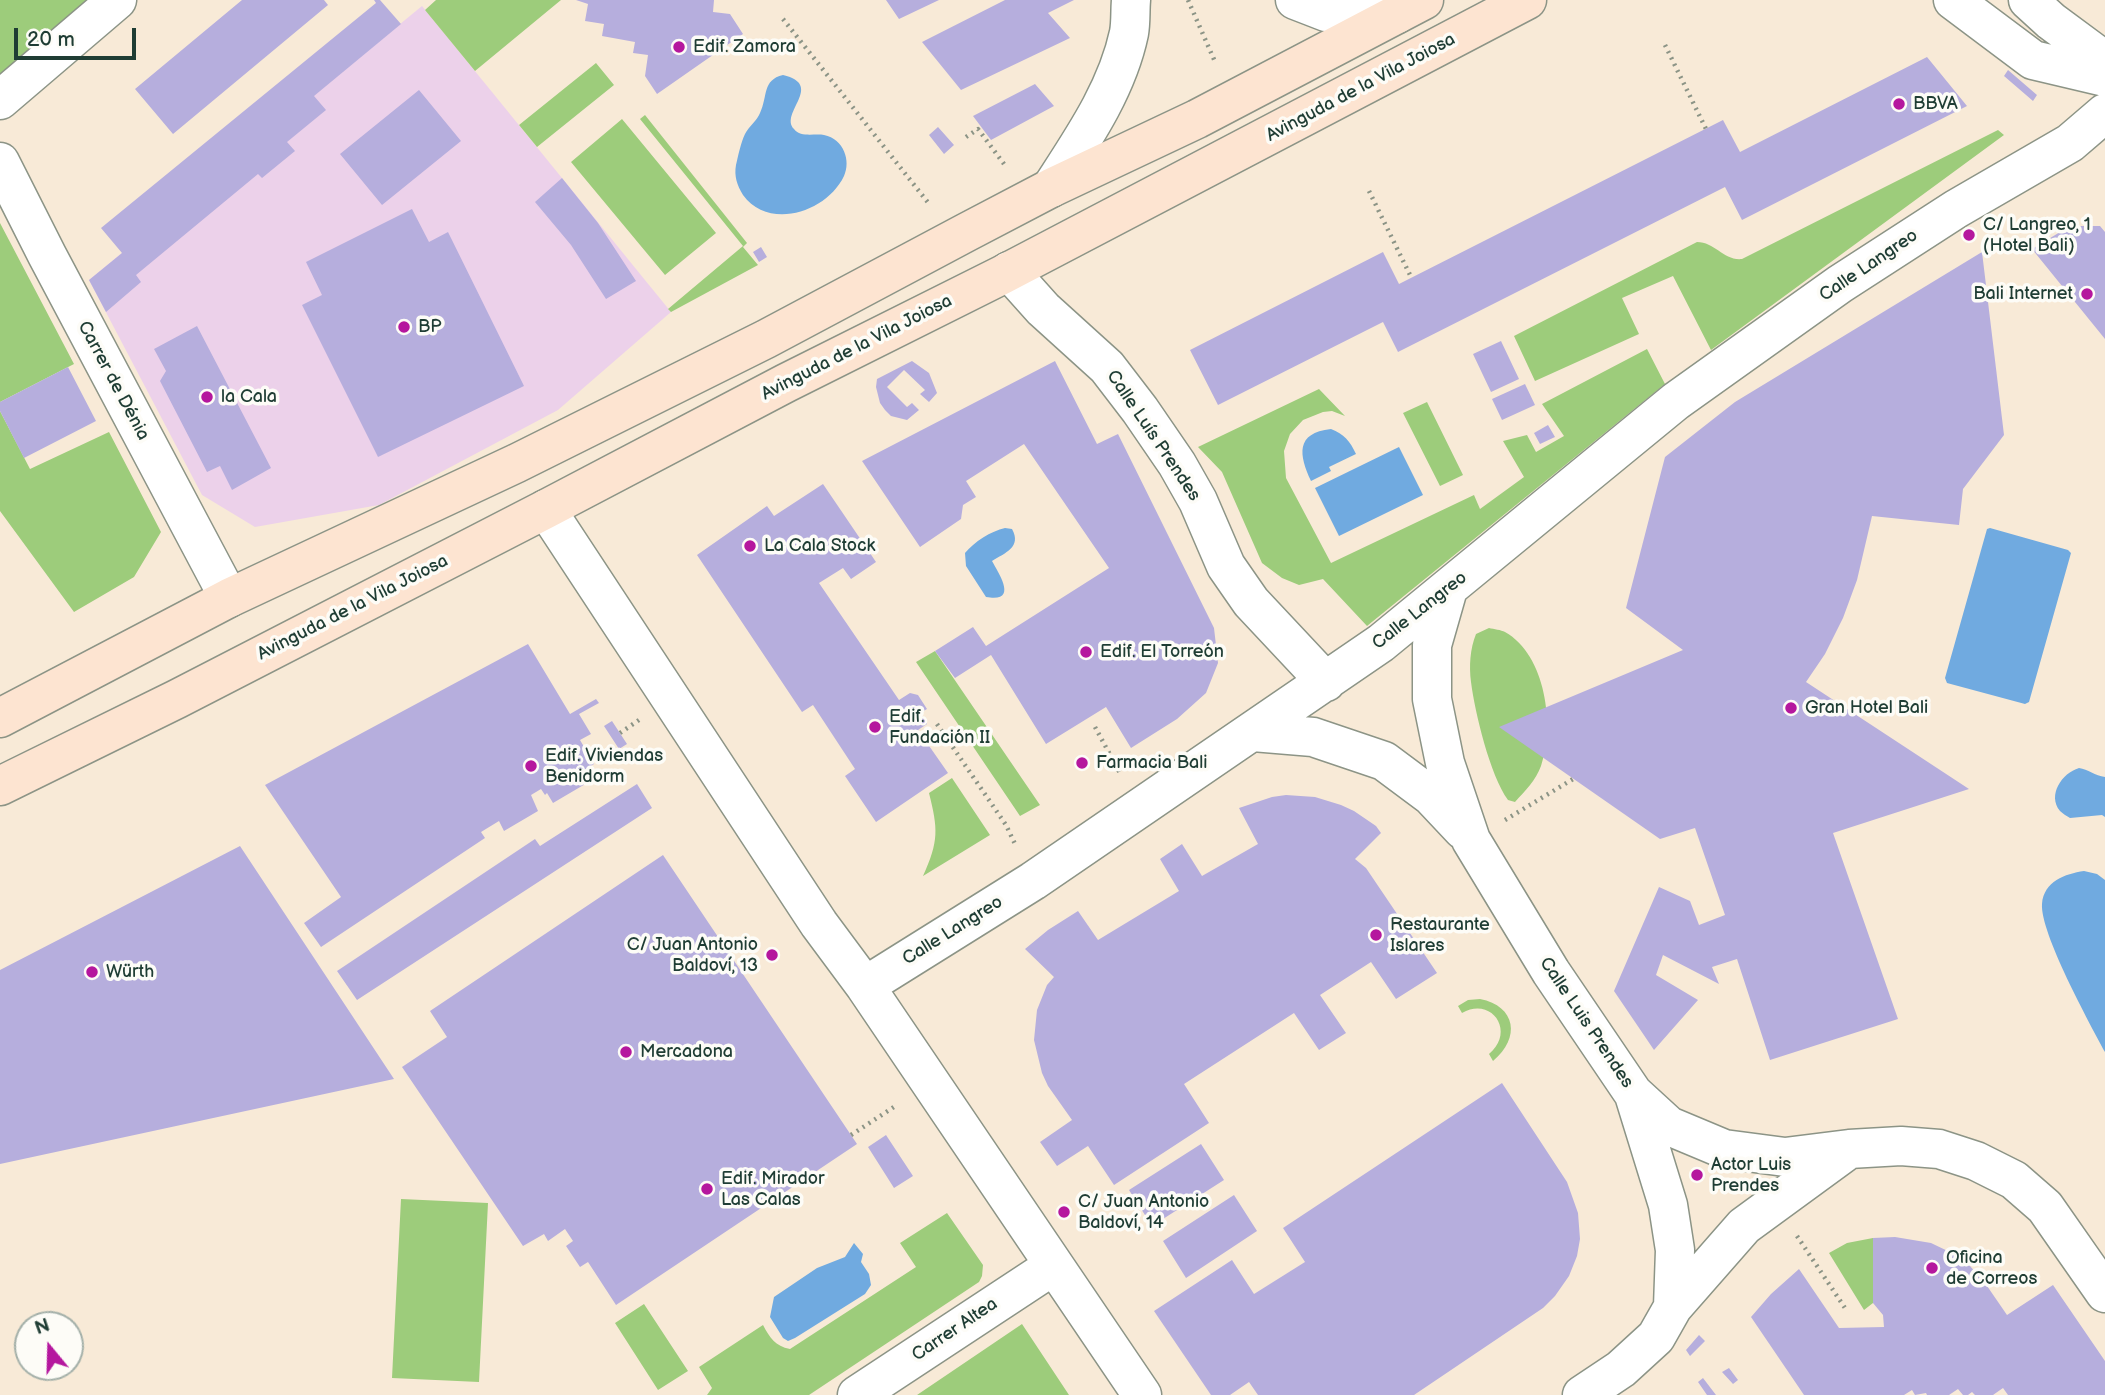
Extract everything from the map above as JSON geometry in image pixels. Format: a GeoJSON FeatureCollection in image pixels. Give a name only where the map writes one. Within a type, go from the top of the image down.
{"type":"FeatureCollection","features":[{"type":"Feature","properties":{"kind":"main road","name":"Avinguda de la Vila Joiosa"},"geometry":{"type":"LineString","coordinates":[[0,786],[186,694],[539,500],[786,383],[1009,271],[1527,0]]}},
{"type":"Feature","properties":{"kind":"main road"},"geometry":{"type":"LineString","coordinates":[[0,718],[229,598],[558,443],[766,339],[955,238],[1197,119],[1411,7]]}},
{"type":"Feature","properties":{"kind":"main road"},"geometry":{"type":"LineString","coordinates":[[539,500],[533,477],[539,462],[558,443]]}},
{"type":"Feature","properties":{"kind":"main road"},"geometry":{"type":"LineString","coordinates":[[466,486],[508,484],[539,500]]}},
{"type":"Feature","properties":{"kind":"street"},"geometry":{"type":"LineString","coordinates":[[0,100],[117,0]]}},
{"type":"Feature","properties":{"kind":"street"},"geometry":{"type":"LineString","coordinates":[[1041,194],[1096,118],[1115,78],[1129,32],[1131,0]]}},
{"type":"Feature","properties":{"kind":"street"},"geometry":{"type":"LineString","coordinates":[[1295,0],[1326,12],[1411,7]]}},
{"type":"Feature","properties":{"kind":"street"},"geometry":{"type":"LineString","coordinates":[[1953,0],[2033,61],[2105,77]]}},
{"type":"Feature","properties":{"kind":"street"},"geometry":{"type":"LineString","coordinates":[[2028,0],[2051,21],[2105,61]]}},
{"type":"Feature","properties":{"kind":"street","name":"Calle Langreo"},"geometry":{"type":"LineString","coordinates":[[864,986],[1034,881],[1326,682],[1381,643],[1676,401],[1840,284],[1956,209],[2070,143],[2105,113]]}},
{"type":"Feature","properties":{"kind":"street","name":"Carrer de Dénia"},"geometry":{"type":"LineString","coordinates":[[0,162],[229,598]]}},
{"type":"Feature","properties":{"kind":"street","name":"Calle Luís Prendes"},"geometry":{"type":"LineString","coordinates":[[1009,271],[1042,309],[1107,367],[1177,464],[1198,501],[1226,566],[1251,602],[1326,682]]}},
{"type":"Feature","properties":{"kind":"street"},"geometry":{"type":"LineString","coordinates":[[539,500],[819,924],[1142,1395]]}},
{"type":"Feature","properties":{"kind":"street"},"geometry":{"type":"LineString","coordinates":[[1448,589],[1432,645],[1432,699],[1445,763],[1471,839]]}},
{"type":"Feature","properties":{"kind":"street"},"geometry":{"type":"LineString","coordinates":[[1253,732],[1313,737],[1384,761],[1430,796],[1471,839]]}},
{"type":"Feature","properties":{"kind":"street","name":"Calle Luis Prendes"},"geometry":{"type":"LineString","coordinates":[[1471,839],[1551,972],[1633,1093],[1669,1126],[1724,1149],[1786,1157],[1900,1146],[1939,1149],[1976,1161],[2014,1180],[2045,1207],[2105,1293]]}},
{"type":"Feature","properties":{"kind":"street"},"geometry":{"type":"LineString","coordinates":[[1633,1093],[1668,1205],[1675,1250],[1673,1307]]}},
{"type":"Feature","properties":{"kind":"street"},"geometry":{"type":"LineString","coordinates":[[1582,1395],[1621,1369],[1656,1337],[1673,1307],[1744,1226],[1849,1149]]}},
{"type":"Feature","properties":{"kind":"street","name":"Carrer Altea"},"geometry":{"type":"LineString","coordinates":[[857,1395],[1053,1266]]}},
{"type":"Feature","properties":{"kind":"path"},"geometry":{"type":"LineString","coordinates":[[783,19],[955,238]]}},
{"type":"Feature","properties":{"kind":"path"},"geometry":{"type":"LineString","coordinates":[[1665,45],[1706,129]]}},
{"type":"Feature","properties":{"kind":"path"},"geometry":{"type":"LineString","coordinates":[[966,136],[978,129],[1041,194]]}},
{"type":"Feature","properties":{"kind":"path"},"geometry":{"type":"LineString","coordinates":[[1368,191],[1411,278]]}},
{"type":"Feature","properties":{"kind":"path"},"geometry":{"type":"LineString","coordinates":[[937,724],[1006,825],[1034,881]]}},
{"type":"Feature","properties":{"kind":"path"},"geometry":{"type":"LineString","coordinates":[[1095,727],[1140,809]]}},
{"type":"Feature","properties":{"kind":"path"},"geometry":{"type":"LineString","coordinates":[[1471,839],[1573,779]]}},
{"type":"Feature","properties":{"kind":"path"},"geometry":{"type":"LineString","coordinates":[[851,1136],[930,1084]]}},
{"type":"Feature","properties":{"kind":"path"},"geometry":{"type":"LineString","coordinates":[[1772,1206],[1805,1245],[1847,1311]]}},
{"type":"Feature","properties":{"kind":"shaded area"},"geometry":{"type":"Polygon","coordinates":[[[422,6],[671,312],[558,410],[379,505],[255,527],[202,495],[89,280],[422,6]]]}},
{"type":"Feature","properties":{"kind":"green space"},"geometry":{"type":"Polygon","coordinates":[[[0,0],[93,0],[0,78],[0,0]]]}},
{"type":"Feature","properties":{"kind":"green space"},"geometry":{"type":"Polygon","coordinates":[[[436,0],[561,0],[475,71],[425,10],[436,0]]]}},
{"type":"Feature","properties":{"kind":"green space"},"geometry":{"type":"Polygon","coordinates":[[[596,63],[614,85],[537,147],[519,125],[596,63]]]}},
{"type":"Feature","properties":{"kind":"green space"},"geometry":{"type":"Polygon","coordinates":[[[645,115],[747,243],[743,247],[758,265],[671,312],[668,309],[743,246],[640,119],[645,115]]]}},
{"type":"Feature","properties":{"kind":"green space"},"geometry":{"type":"Polygon","coordinates":[[[622,119],[716,233],[665,275],[571,162],[622,119]]]}},
{"type":"Feature","properties":{"kind":"green space"},"geometry":{"type":"Polygon","coordinates":[[[1998,130],[2004,135],[1711,350],[1673,276],[1622,298],[1639,334],[1535,381],[1514,336],[1697,242],[1709,245],[1730,257],[1742,259],[1998,130]]]}},
{"type":"Feature","properties":{"kind":"green space"},"geometry":{"type":"Polygon","coordinates":[[[0,223],[74,364],[0,402],[0,223]]]}},
{"type":"Feature","properties":{"kind":"green space"},"geometry":{"type":"Polygon","coordinates":[[[1647,349],[1665,384],[1367,626],[1323,579],[1299,585],[1282,578],[1262,563],[1222,472],[1198,447],[1319,389],[1345,416],[1332,411],[1303,420],[1290,434],[1284,451],[1286,478],[1331,563],[1474,495],[1480,509],[1524,477],[1503,441],[1527,435],[1536,452],[1564,436],[1542,404],[1647,349]]]}},
{"type":"Feature","properties":{"kind":"green space"},"geometry":{"type":"Polygon","coordinates":[[[1427,402],[1463,475],[1440,486],[1403,413],[1427,402]]]}},
{"type":"Feature","properties":{"kind":"green space"},"geometry":{"type":"Polygon","coordinates":[[[0,411],[30,469],[109,432],[161,532],[134,577],[74,612],[0,511],[0,411]]]}},
{"type":"Feature","properties":{"kind":"green space"},"geometry":{"type":"Polygon","coordinates":[[[1489,628],[1505,632],[1519,643],[1530,657],[1544,693],[1547,712],[1545,750],[1541,766],[1533,781],[1515,802],[1508,800],[1501,789],[1489,760],[1471,682],[1470,658],[1476,634],[1489,628]]]}},
{"type":"Feature","properties":{"kind":"green space"},"geometry":{"type":"Polygon","coordinates":[[[935,651],[1040,805],[1020,816],[916,662],[935,651]]]}},
{"type":"Feature","properties":{"kind":"green space"},"geometry":{"type":"Polygon","coordinates":[[[952,778],[990,835],[923,876],[932,853],[935,835],[929,793],[952,778]]]}},
{"type":"Feature","properties":{"kind":"green space"},"geometry":{"type":"Polygon","coordinates":[[[1480,999],[1501,1008],[1510,1024],[1508,1043],[1493,1061],[1489,1054],[1497,1045],[1500,1036],[1497,1019],[1483,1009],[1462,1013],[1458,1006],[1468,1000],[1480,999]]]}},
{"type":"Feature","properties":{"kind":"green space"},"geometry":{"type":"Polygon","coordinates":[[[401,1199],[488,1203],[479,1382],[392,1378],[401,1199]]]}},
{"type":"Feature","properties":{"kind":"green space"},"geometry":{"type":"Polygon","coordinates":[[[947,1213],[983,1265],[979,1282],[809,1395],[707,1395],[712,1388],[699,1367],[763,1325],[774,1341],[790,1349],[916,1267],[900,1243],[947,1213]]]}},
{"type":"Feature","properties":{"kind":"green space"},"geometry":{"type":"Polygon","coordinates":[[[1873,1238],[1873,1303],[1864,1310],[1829,1253],[1847,1243],[1873,1238]]]}},
{"type":"Feature","properties":{"kind":"green space"},"geometry":{"type":"Polygon","coordinates":[[[644,1304],[688,1371],[658,1390],[615,1323],[644,1304]]]}},
{"type":"Feature","properties":{"kind":"green space"},"geometry":{"type":"Polygon","coordinates":[[[1022,1324],[1069,1395],[917,1395],[1022,1324]]]}},
{"type":"Feature","properties":{"kind":"water"},"geometry":{"type":"Polygon","coordinates":[[[783,75],[800,85],[801,92],[791,122],[794,129],[808,135],[831,137],[844,151],[847,164],[836,189],[825,199],[797,212],[782,214],[767,212],[754,206],[743,195],[735,173],[744,137],[759,116],[767,89],[776,77],[783,75]]]}},
{"type":"Feature","properties":{"kind":"water"},"geometry":{"type":"Polygon","coordinates":[[[1331,429],[1346,438],[1356,454],[1329,467],[1331,471],[1311,481],[1304,462],[1303,447],[1311,435],[1331,429]]]}},
{"type":"Feature","properties":{"kind":"water"},"geometry":{"type":"Polygon","coordinates":[[[1399,447],[1423,495],[1339,536],[1315,488],[1399,447]]]}},
{"type":"Feature","properties":{"kind":"water"},"geometry":{"type":"Polygon","coordinates":[[[1005,528],[1012,529],[1015,540],[1011,549],[992,561],[1002,580],[1004,592],[996,598],[986,597],[966,566],[965,553],[983,538],[1005,528]]]}},
{"type":"Feature","properties":{"kind":"water"},"geometry":{"type":"Polygon","coordinates":[[[1987,529],[2071,553],[2029,702],[2025,704],[1947,683],[1945,678],[1987,529]]]}},
{"type":"Feature","properties":{"kind":"water"},"geometry":{"type":"Polygon","coordinates":[[[2079,768],[2105,777],[2105,817],[2070,818],[2056,805],[2058,785],[2067,775],[2079,768]]]}},
{"type":"Feature","properties":{"kind":"water"},"geometry":{"type":"Polygon","coordinates":[[[2084,871],[2097,874],[2105,880],[2105,1052],[2057,956],[2042,904],[2051,884],[2070,874],[2084,871]]]}},
{"type":"Feature","properties":{"kind":"water"},"geometry":{"type":"Polygon","coordinates":[[[854,1243],[863,1254],[861,1262],[869,1274],[871,1285],[865,1294],[795,1338],[788,1341],[783,1338],[770,1317],[774,1297],[817,1268],[845,1257],[854,1243]]]}},
{"type":"Feature","properties":{"kind":"building"},"geometry":{"type":"Polygon","coordinates":[[[242,0],[324,0],[328,5],[173,134],[135,89],[242,0]]]}},
{"type":"Feature","properties":{"kind":"building"},"geometry":{"type":"Polygon","coordinates":[[[374,0],[380,0],[401,24],[314,96],[326,110],[287,142],[295,151],[262,178],[258,174],[136,275],[141,282],[106,312],[89,280],[122,253],[101,228],[376,3],[374,0]]]}},
{"type":"Feature","properties":{"kind":"building","name":"Edif. Zamora"},"geometry":{"type":"Polygon","coordinates":[[[576,0],[714,0],[713,12],[730,14],[743,34],[657,94],[645,76],[648,55],[633,53],[635,42],[602,36],[604,24],[585,21],[588,4],[576,0]]]}},
{"type":"Feature","properties":{"kind":"building"},"geometry":{"type":"Polygon","coordinates":[[[886,0],[939,0],[899,19],[886,0]]]}},
{"type":"Feature","properties":{"kind":"building"},"geometry":{"type":"Polygon","coordinates":[[[1005,0],[1074,0],[1048,13],[1070,38],[961,90],[922,42],[1005,0]]]}},
{"type":"Feature","properties":{"kind":"building"},"geometry":{"type":"Polygon","coordinates":[[[1927,57],[1967,106],[1742,220],[1725,187],[1398,352],[1383,322],[1218,405],[1190,350],[1383,252],[1399,284],[1723,120],[1740,152],[1927,57]]]}},
{"type":"Feature","properties":{"kind":"building"},"geometry":{"type":"Polygon","coordinates":[[[2008,70],[2037,95],[2033,101],[2004,76],[2008,70]]]}},
{"type":"Feature","properties":{"kind":"building"},"geometry":{"type":"Polygon","coordinates":[[[1035,84],[1054,106],[991,140],[973,116],[1035,84]]]}},
{"type":"Feature","properties":{"kind":"building"},"geometry":{"type":"Polygon","coordinates":[[[419,90],[461,141],[382,205],[340,154],[419,90]]]}},
{"type":"Feature","properties":{"kind":"building"},"geometry":{"type":"Polygon","coordinates":[[[938,127],[954,145],[944,154],[929,135],[938,127]]]}},
{"type":"Feature","properties":{"kind":"building"},"geometry":{"type":"Polygon","coordinates":[[[562,178],[598,223],[636,281],[606,299],[571,245],[535,202],[562,178]]]}},
{"type":"Feature","properties":{"kind":"building","name":"BP"},"geometry":{"type":"Polygon","coordinates":[[[412,209],[429,242],[448,232],[524,386],[378,457],[302,305],[322,295],[306,262],[412,209]]]}},
{"type":"Feature","properties":{"kind":"building","name":"Bali Internet"},"geometry":{"type":"Polygon","coordinates":[[[2070,226],[2100,226],[2105,232],[2105,339],[2032,249],[2070,226]]]}},
{"type":"Feature","properties":{"kind":"building"},"geometry":{"type":"Polygon","coordinates":[[[761,247],[767,257],[759,262],[753,252],[761,247]]]}},
{"type":"Feature","properties":{"kind":"building"},"geometry":{"type":"Polygon","coordinates":[[[1982,252],[2004,435],[1963,489],[1959,525],[1872,516],[1857,580],[1843,618],[1825,654],[1806,682],[1969,789],[1833,833],[1898,1019],[1770,1060],[1737,959],[1712,967],[1719,984],[1663,955],[1656,975],[1698,1000],[1654,1050],[1614,991],[1659,887],[1690,901],[1699,925],[1725,915],[1695,828],[1660,839],[1499,727],[1683,650],[1626,608],[1665,457],[1735,402],[1982,252]]]}},
{"type":"Feature","properties":{"kind":"building","name":"la Cala"},"geometry":{"type":"Polygon","coordinates":[[[197,326],[271,468],[232,490],[220,466],[207,472],[160,381],[166,371],[154,349],[197,326]]]}},
{"type":"Feature","properties":{"kind":"building"},"geometry":{"type":"Polygon","coordinates":[[[1501,341],[1519,379],[1491,392],[1473,354],[1501,341]]]}},
{"type":"Feature","properties":{"kind":"building"},"geometry":{"type":"Polygon","coordinates":[[[912,361],[929,373],[937,393],[929,402],[920,394],[925,390],[904,370],[887,387],[907,407],[912,403],[919,410],[907,420],[891,416],[885,410],[880,403],[876,387],[877,379],[912,361]]]}},
{"type":"Feature","properties":{"kind":"building"},"geometry":{"type":"Polygon","coordinates":[[[1055,361],[1097,444],[1118,434],[1214,628],[1218,663],[1206,693],[1177,719],[1131,748],[1106,707],[1046,744],[991,655],[955,678],[935,651],[973,627],[986,646],[1109,568],[1024,444],[966,481],[976,497],[963,505],[961,519],[920,547],[862,461],[1055,361]]]}},
{"type":"Feature","properties":{"kind":"building"},"geometry":{"type":"Polygon","coordinates":[[[68,367],[96,421],[24,458],[0,411],[0,402],[68,367]]]}},
{"type":"Feature","properties":{"kind":"building"},"geometry":{"type":"Polygon","coordinates":[[[1525,384],[1535,405],[1502,420],[1492,399],[1525,384]]]}},
{"type":"Feature","properties":{"kind":"building"},"geometry":{"type":"Polygon","coordinates":[[[1548,425],[1555,437],[1540,444],[1534,433],[1548,425]]]}},
{"type":"Feature","properties":{"kind":"building"},"geometry":{"type":"Polygon","coordinates":[[[823,484],[876,562],[851,579],[843,568],[819,583],[899,700],[910,693],[918,695],[927,709],[920,713],[927,724],[918,730],[948,773],[876,822],[845,776],[855,769],[813,705],[802,712],[697,555],[767,506],[774,516],[823,484]]]}},
{"type":"Feature","properties":{"kind":"building"},"geometry":{"type":"Polygon","coordinates":[[[528,644],[570,714],[596,699],[599,703],[579,714],[591,734],[580,740],[594,764],[581,772],[587,783],[553,803],[541,789],[531,795],[538,811],[504,831],[499,821],[481,832],[485,838],[321,947],[304,923],[341,897],[265,785],[528,644]]]}},
{"type":"Feature","properties":{"kind":"building"},"geometry":{"type":"Polygon","coordinates":[[[612,721],[627,744],[619,749],[604,726],[612,721]]]}},
{"type":"Feature","properties":{"kind":"building"},"geometry":{"type":"Polygon","coordinates":[[[637,784],[652,808],[357,1000],[337,971],[535,839],[540,846],[637,784]]]}},
{"type":"Feature","properties":{"kind":"building"},"geometry":{"type":"Polygon","coordinates":[[[1286,795],[1315,797],[1341,805],[1376,826],[1381,833],[1355,859],[1366,868],[1437,973],[1396,999],[1371,962],[1320,995],[1346,1033],[1319,1050],[1294,1013],[1184,1084],[1209,1123],[1114,1185],[1088,1146],[1057,1166],[1040,1142],[1072,1120],[1048,1086],[1034,1040],[1037,1010],[1047,985],[1054,977],[1025,949],[1078,911],[1098,940],[1179,891],[1160,859],[1182,844],[1202,876],[1258,844],[1239,808],[1286,795]]]}},
{"type":"Feature","properties":{"kind":"building"},"geometry":{"type":"Polygon","coordinates":[[[240,846],[394,1079],[0,1164],[0,970],[240,846]]]}},
{"type":"Feature","properties":{"kind":"building","name":"Mercadona"},"geometry":{"type":"Polygon","coordinates":[[[663,855],[857,1144],[616,1305],[588,1262],[580,1267],[566,1246],[573,1241],[565,1229],[548,1241],[544,1234],[523,1246],[402,1067],[447,1037],[430,1011],[663,855]]]}},
{"type":"Feature","properties":{"kind":"building"},"geometry":{"type":"Polygon","coordinates":[[[1502,1083],[1567,1182],[1578,1213],[1580,1239],[1577,1256],[1569,1276],[1555,1296],[1543,1308],[1414,1395],[1258,1395],[1249,1382],[1230,1395],[1211,1395],[1154,1311],[1232,1260],[1254,1294],[1305,1262],[1283,1228],[1502,1083]]]}},
{"type":"Feature","properties":{"kind":"building"},"geometry":{"type":"Polygon","coordinates":[[[886,1135],[913,1176],[894,1188],[868,1147],[886,1135]]]}},
{"type":"Feature","properties":{"kind":"building"},"geometry":{"type":"Polygon","coordinates":[[[1201,1144],[1224,1180],[1152,1226],[1129,1190],[1201,1144]]]}},
{"type":"Feature","properties":{"kind":"building"},"geometry":{"type":"Polygon","coordinates":[[[1234,1195],[1257,1231],[1186,1278],[1163,1241],[1234,1195]]]}},
{"type":"Feature","properties":{"kind":"building"},"geometry":{"type":"Polygon","coordinates":[[[1895,1237],[1931,1243],[1954,1254],[1970,1266],[1985,1283],[2007,1315],[2053,1285],[2105,1361],[2105,1395],[2008,1395],[2003,1388],[1993,1395],[1975,1395],[1972,1392],[1963,1395],[1958,1389],[1949,1395],[1915,1395],[1912,1390],[1904,1395],[1804,1395],[1751,1317],[1771,1294],[1799,1269],[1839,1328],[1884,1327],[1883,1315],[1873,1303],[1873,1238],[1895,1237]]]}},
{"type":"Feature","properties":{"kind":"building"},"geometry":{"type":"Polygon","coordinates":[[[1699,1335],[1705,1341],[1690,1356],[1686,1350],[1699,1335]]]}},
{"type":"Feature","properties":{"kind":"building"},"geometry":{"type":"Polygon","coordinates":[[[1729,1368],[1738,1380],[1733,1384],[1722,1372],[1729,1368]]]}},
{"type":"Feature","properties":{"kind":"building"},"geometry":{"type":"Polygon","coordinates":[[[1703,1378],[1716,1395],[1707,1395],[1698,1382],[1703,1378]]]}},
{"type":"Feature","properties":{"kind":"place","name":"Edif. Zamora"},"geometry":{"type":"Point","coordinates":[679,47]}},
{"type":"Feature","properties":{"kind":"place","name":"BBVA"},"geometry":{"type":"Point","coordinates":[1899,104]}},
{"type":"Feature","properties":{"kind":"place","name":"C/ Langreo, 1 (Hotel Bali)"},"geometry":{"type":"Point","coordinates":[1969,235]}},
{"type":"Feature","properties":{"kind":"place","name":"Bali Internet"},"geometry":{"type":"Point","coordinates":[2087,294]}},
{"type":"Feature","properties":{"kind":"place","name":"BP"},"geometry":{"type":"Point","coordinates":[404,327]}},
{"type":"Feature","properties":{"kind":"place","name":"la Cala"},"geometry":{"type":"Point","coordinates":[207,397]}},
{"type":"Feature","properties":{"kind":"place","name":"La Cala Stock"},"geometry":{"type":"Point","coordinates":[750,546]}},
{"type":"Feature","properties":{"kind":"place","name":"Edif. El Torreón"},"geometry":{"type":"Point","coordinates":[1086,652]}},
{"type":"Feature","properties":{"kind":"place","name":"Gran Hotel Bali"},"geometry":{"type":"Point","coordinates":[1791,708]}},
{"type":"Feature","properties":{"kind":"place","name":"Edif. Fundación II"},"geometry":{"type":"Point","coordinates":[875,727]}},
{"type":"Feature","properties":{"kind":"place","name":"Farmacia Bali"},"geometry":{"type":"Point","coordinates":[1082,763]}},
{"type":"Feature","properties":{"kind":"place","name":"Edif. Viviendas Benidorm"},"geometry":{"type":"Point","coordinates":[531,766]}},
{"type":"Feature","properties":{"kind":"place","name":"Restaurante Islares"},"geometry":{"type":"Point","coordinates":[1376,935]}},
{"type":"Feature","properties":{"kind":"place","name":"C/ Juan Antonio Baldoví, 13"},"geometry":{"type":"Point","coordinates":[772,955]}},
{"type":"Feature","properties":{"kind":"place","name":"Würth"},"geometry":{"type":"Point","coordinates":[92,972]}},
{"type":"Feature","properties":{"kind":"place","name":"Mercadona"},"geometry":{"type":"Point","coordinates":[626,1052]}},
{"type":"Feature","properties":{"kind":"place","name":"Actor Luis Prendes"},"geometry":{"type":"Point","coordinates":[1697,1175]}},
{"type":"Feature","properties":{"kind":"place","name":"Edif. Mirador Las Calas"},"geometry":{"type":"Point","coordinates":[707,1189]}},
{"type":"Feature","properties":{"kind":"place","name":"C/ Juan Antonio Baldoví, 14"},"geometry":{"type":"Point","coordinates":[1064,1212]}},
{"type":"Feature","properties":{"kind":"place","name":"Oficina de Correos"},"geometry":{"type":"Point","coordinates":[1932,1268]}}]}
